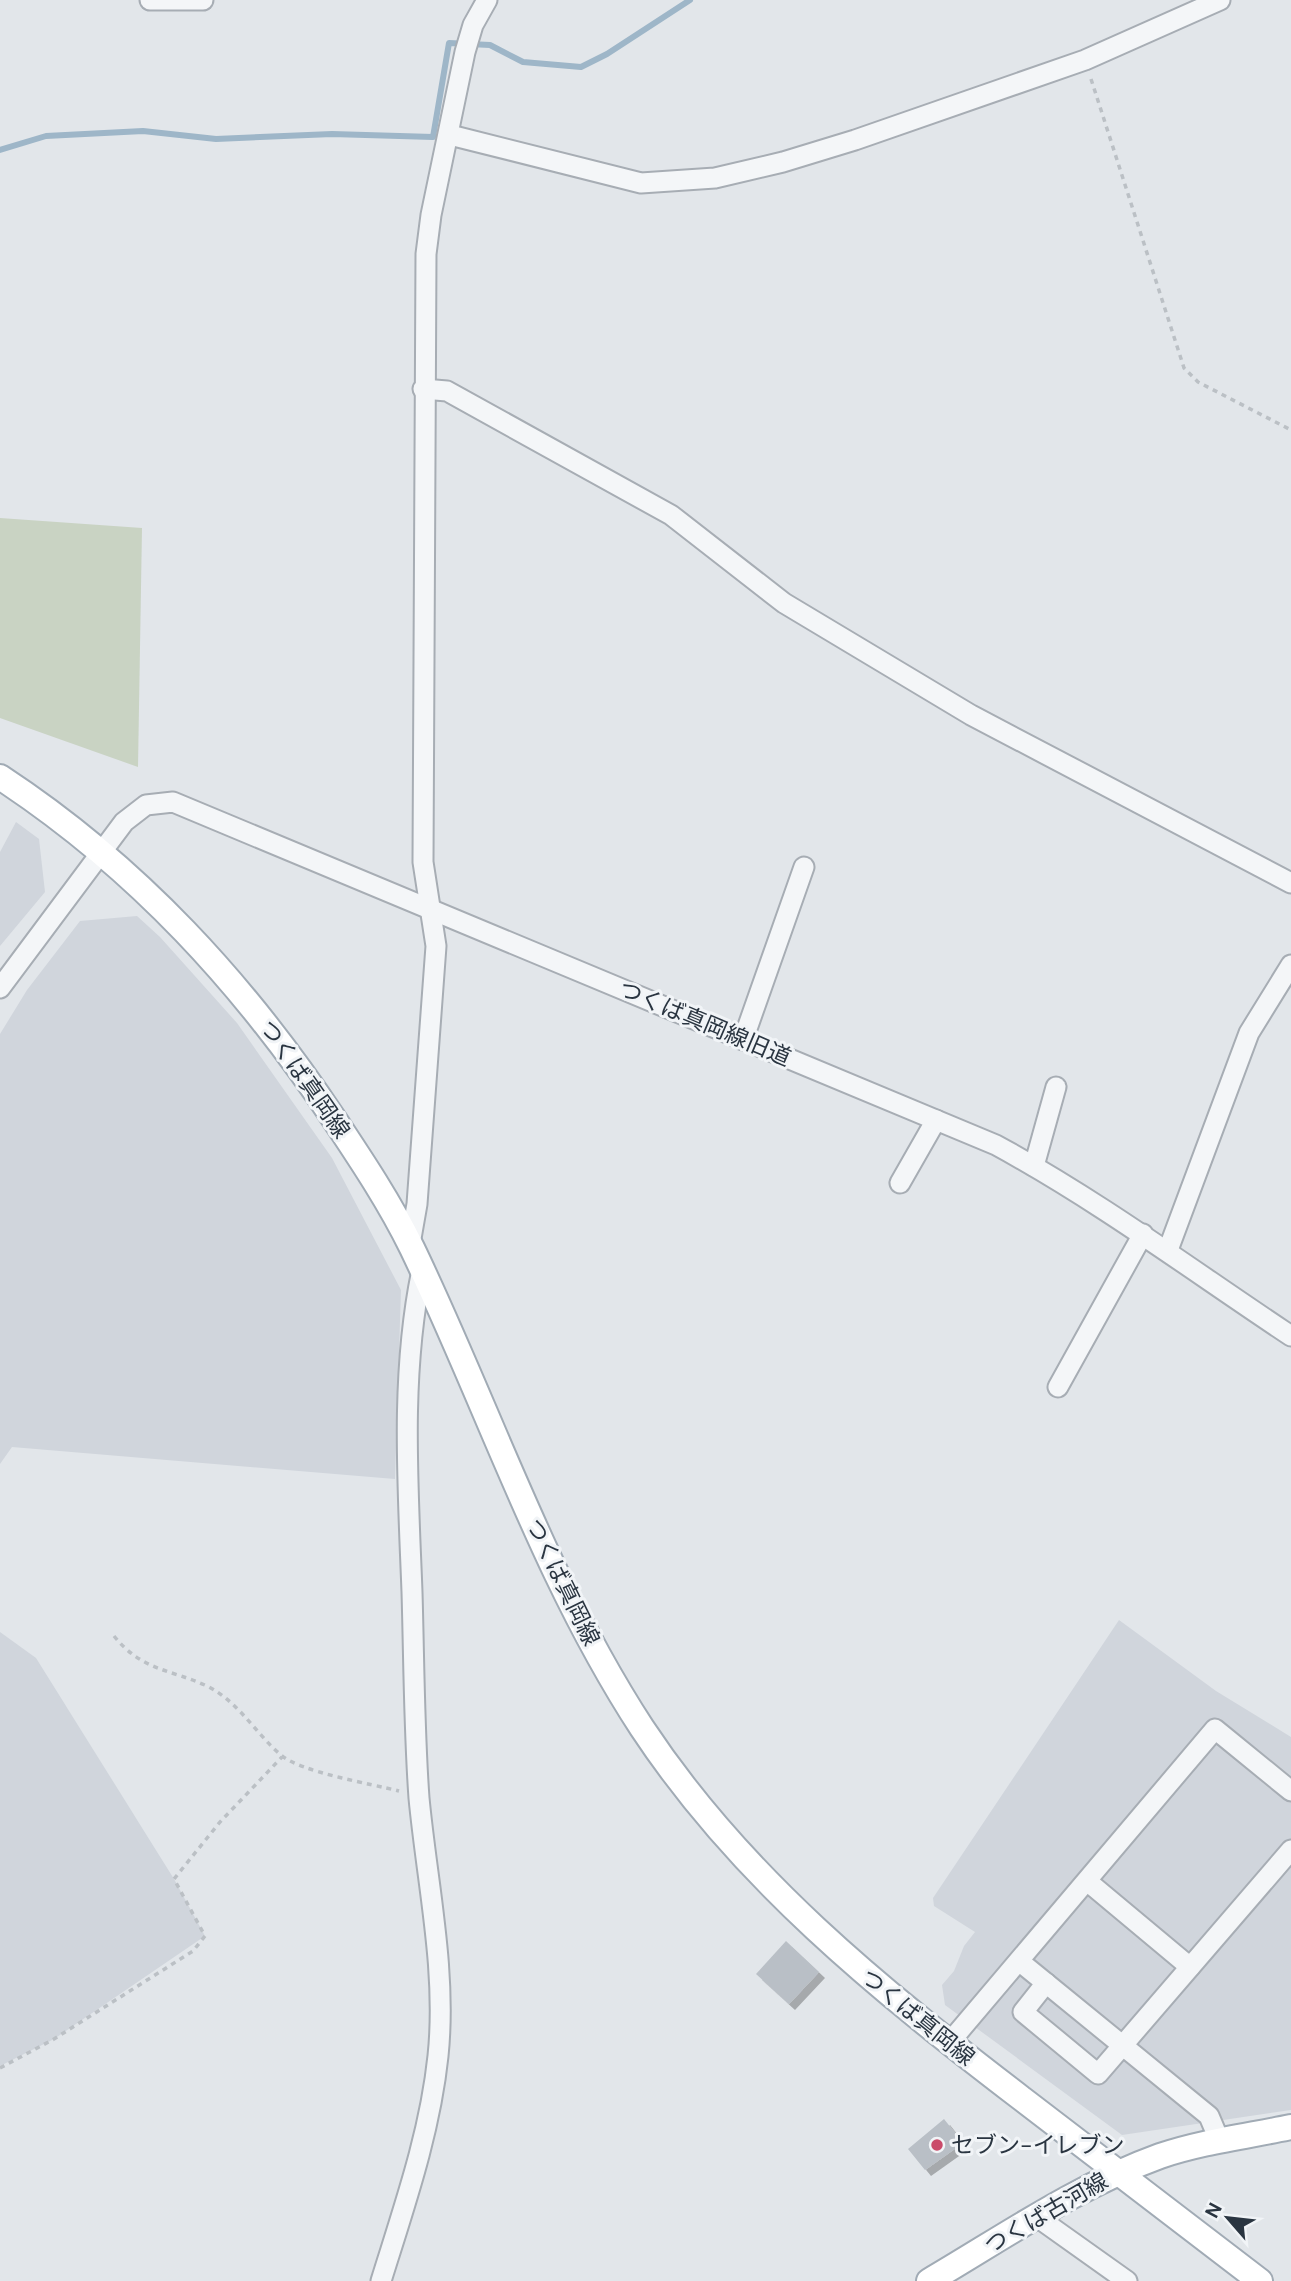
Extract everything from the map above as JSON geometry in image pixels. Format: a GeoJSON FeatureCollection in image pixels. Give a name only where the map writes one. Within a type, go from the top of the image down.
{"type":"FeatureCollection","features":[{"type":"Feature","properties":{"kind":"main road","name":"つくば真岡線"},"geometry":{"type":"LineString","coordinates":[[0,777],[103,851],[188,933],[242,992],[282,1042],[366,1167],[410,1244],[570,1605],[643,1728],[734,1846],[783,1899],[881,1988],[1260,2281]]}},
{"type":"Feature","properties":{"kind":"main road","name":"つくば古河線"},"geometry":{"type":"LineString","coordinates":[[929,2281],[1118,2173],[1164,2155],[1291,2127]]}},
{"type":"Feature","properties":{"kind":"street"},"geometry":{"type":"LineString","coordinates":[[150,0],[203,0]]}},
{"type":"Feature","properties":{"kind":"street"},"geometry":{"type":"LineString","coordinates":[[450,135],[641,183],[715,178],[783,162],[855,140],[1085,60],[1220,0]]}},
{"type":"Feature","properties":{"kind":"street"},"geometry":{"type":"LineString","coordinates":[[410,1244],[417,1204],[436,946],[423,862],[423,389],[426,254],[431,215],[450,135],[465,52],[481,3]]}},
{"type":"Feature","properties":{"kind":"street"},"geometry":{"type":"LineString","coordinates":[[423,389],[447,391],[671,515],[784,603],[959,708],[1291,883]]}},
{"type":"Feature","properties":{"kind":"street","name":"つくば真岡線旧道"},"geometry":{"type":"LineString","coordinates":[[0,988],[103,851],[139,809],[152,803],[173,802],[996,1145],[1168,1250],[1291,1336]]}},
{"type":"Feature","properties":{"kind":"street"},"geometry":{"type":"LineString","coordinates":[[743,1040],[804,867]]}},
{"type":"Feature","properties":{"kind":"street"},"geometry":{"type":"LineString","coordinates":[[1168,1250],[1249,1033],[1291,965]]}},
{"type":"Feature","properties":{"kind":"street"},"geometry":{"type":"LineString","coordinates":[[1034,1166],[1056,1087]]}},
{"type":"Feature","properties":{"kind":"street"},"geometry":{"type":"LineString","coordinates":[[900,1183],[936,1120]]}},
{"type":"Feature","properties":{"kind":"street"},"geometry":{"type":"LineString","coordinates":[[1058,1387],[1143,1234]]}},
{"type":"Feature","properties":{"kind":"street"},"geometry":{"type":"LineString","coordinates":[[381,2281],[421,2149],[438,2056],[438,1967],[419,1796],[407,1469],[412,1315],[422,1270]]}},
{"type":"Feature","properties":{"kind":"street"},"geometry":{"type":"LineString","coordinates":[[949,2043],[1215,1729],[1291,1791]]}},
{"type":"Feature","properties":{"kind":"street"},"geometry":{"type":"LineString","coordinates":[[1046,1983],[1023,2012],[1098,2074],[1291,1850]]}},
{"type":"Feature","properties":{"kind":"street"},"geometry":{"type":"LineString","coordinates":[[1087,1881],[1191,1967]]}},
{"type":"Feature","properties":{"kind":"street"},"geometry":{"type":"LineString","coordinates":[[1019,1961],[1209,2116],[1220,2142]]}},
{"type":"Feature","properties":{"kind":"street"},"geometry":{"type":"LineString","coordinates":[[1037,2217],[1128,2281]]}},
{"type":"Feature","properties":{"kind":"path"},"geometry":{"type":"LineString","coordinates":[[1085,60],[1184,368],[1198,382],[1291,430]]}},
{"type":"Feature","properties":{"kind":"path"},"geometry":{"type":"LineString","coordinates":[[114,1636],[130,1655],[208,1687],[243,1712],[282,1757],[303,1766],[419,1796]]}},
{"type":"Feature","properties":{"kind":"path"},"geometry":{"type":"LineString","coordinates":[[0,2068],[54,2039],[193,1951],[205,1936],[174,1879],[220,1822],[282,1757]]}},
{"type":"Feature","properties":{"kind":"shaded area"},"geometry":{"type":"Polygon","coordinates":[[[16,822],[39,839],[45,892],[0,946],[0,852],[16,822]]]}},
{"type":"Feature","properties":{"kind":"shaded area"},"geometry":{"type":"Polygon","coordinates":[[[137,916],[160,937],[237,1023],[332,1158],[401,1290],[395,1479],[12,1447],[0,1464],[0,1034],[27,990],[80,921],[137,916]]]}},
{"type":"Feature","properties":{"kind":"shaded area"},"geometry":{"type":"Polygon","coordinates":[[[1119,1620],[1216,1691],[1291,1737],[1291,2110],[1122,2135],[945,2005],[942,1985],[954,1971],[964,1946],[975,1932],[934,1906],[933,1898],[1119,1620]]]}},
{"type":"Feature","properties":{"kind":"shaded area"},"geometry":{"type":"Polygon","coordinates":[[[0,1632],[36,1658],[174,1879],[205,1936],[54,2039],[0,2066],[0,1632]]]}},
{"type":"Feature","properties":{"kind":"green space"},"geometry":{"type":"Polygon","coordinates":[[[0,518],[142,528],[138,767],[0,718],[0,518]]]}},
{"type":"Feature","properties":{"kind":"building"},"geometry":{"type":"Polygon","coordinates":[[[786,1941],[819,1972],[789,2004],[756,1974],[786,1941]]]}},
{"type":"Feature","properties":{"kind":"building","name":"セブン-イレブン"},"geometry":{"type":"Polygon","coordinates":[[[944,2119],[963,2143],[925,2170],[908,2149],[944,2119]]]}},
{"type":"Feature","properties":{"kind":"waterway"},"geometry":{"type":"LineString","coordinates":[[0,150],[46,136],[143,131],[216,139],[332,134],[433,137],[449,43],[490,45],[523,62],[581,67],[607,54],[690,0]]}},
{"type":"Feature","properties":{"kind":"place","name":"セブン-イレブン"},"geometry":{"type":"Point","coordinates":[937,2145]}}]}
